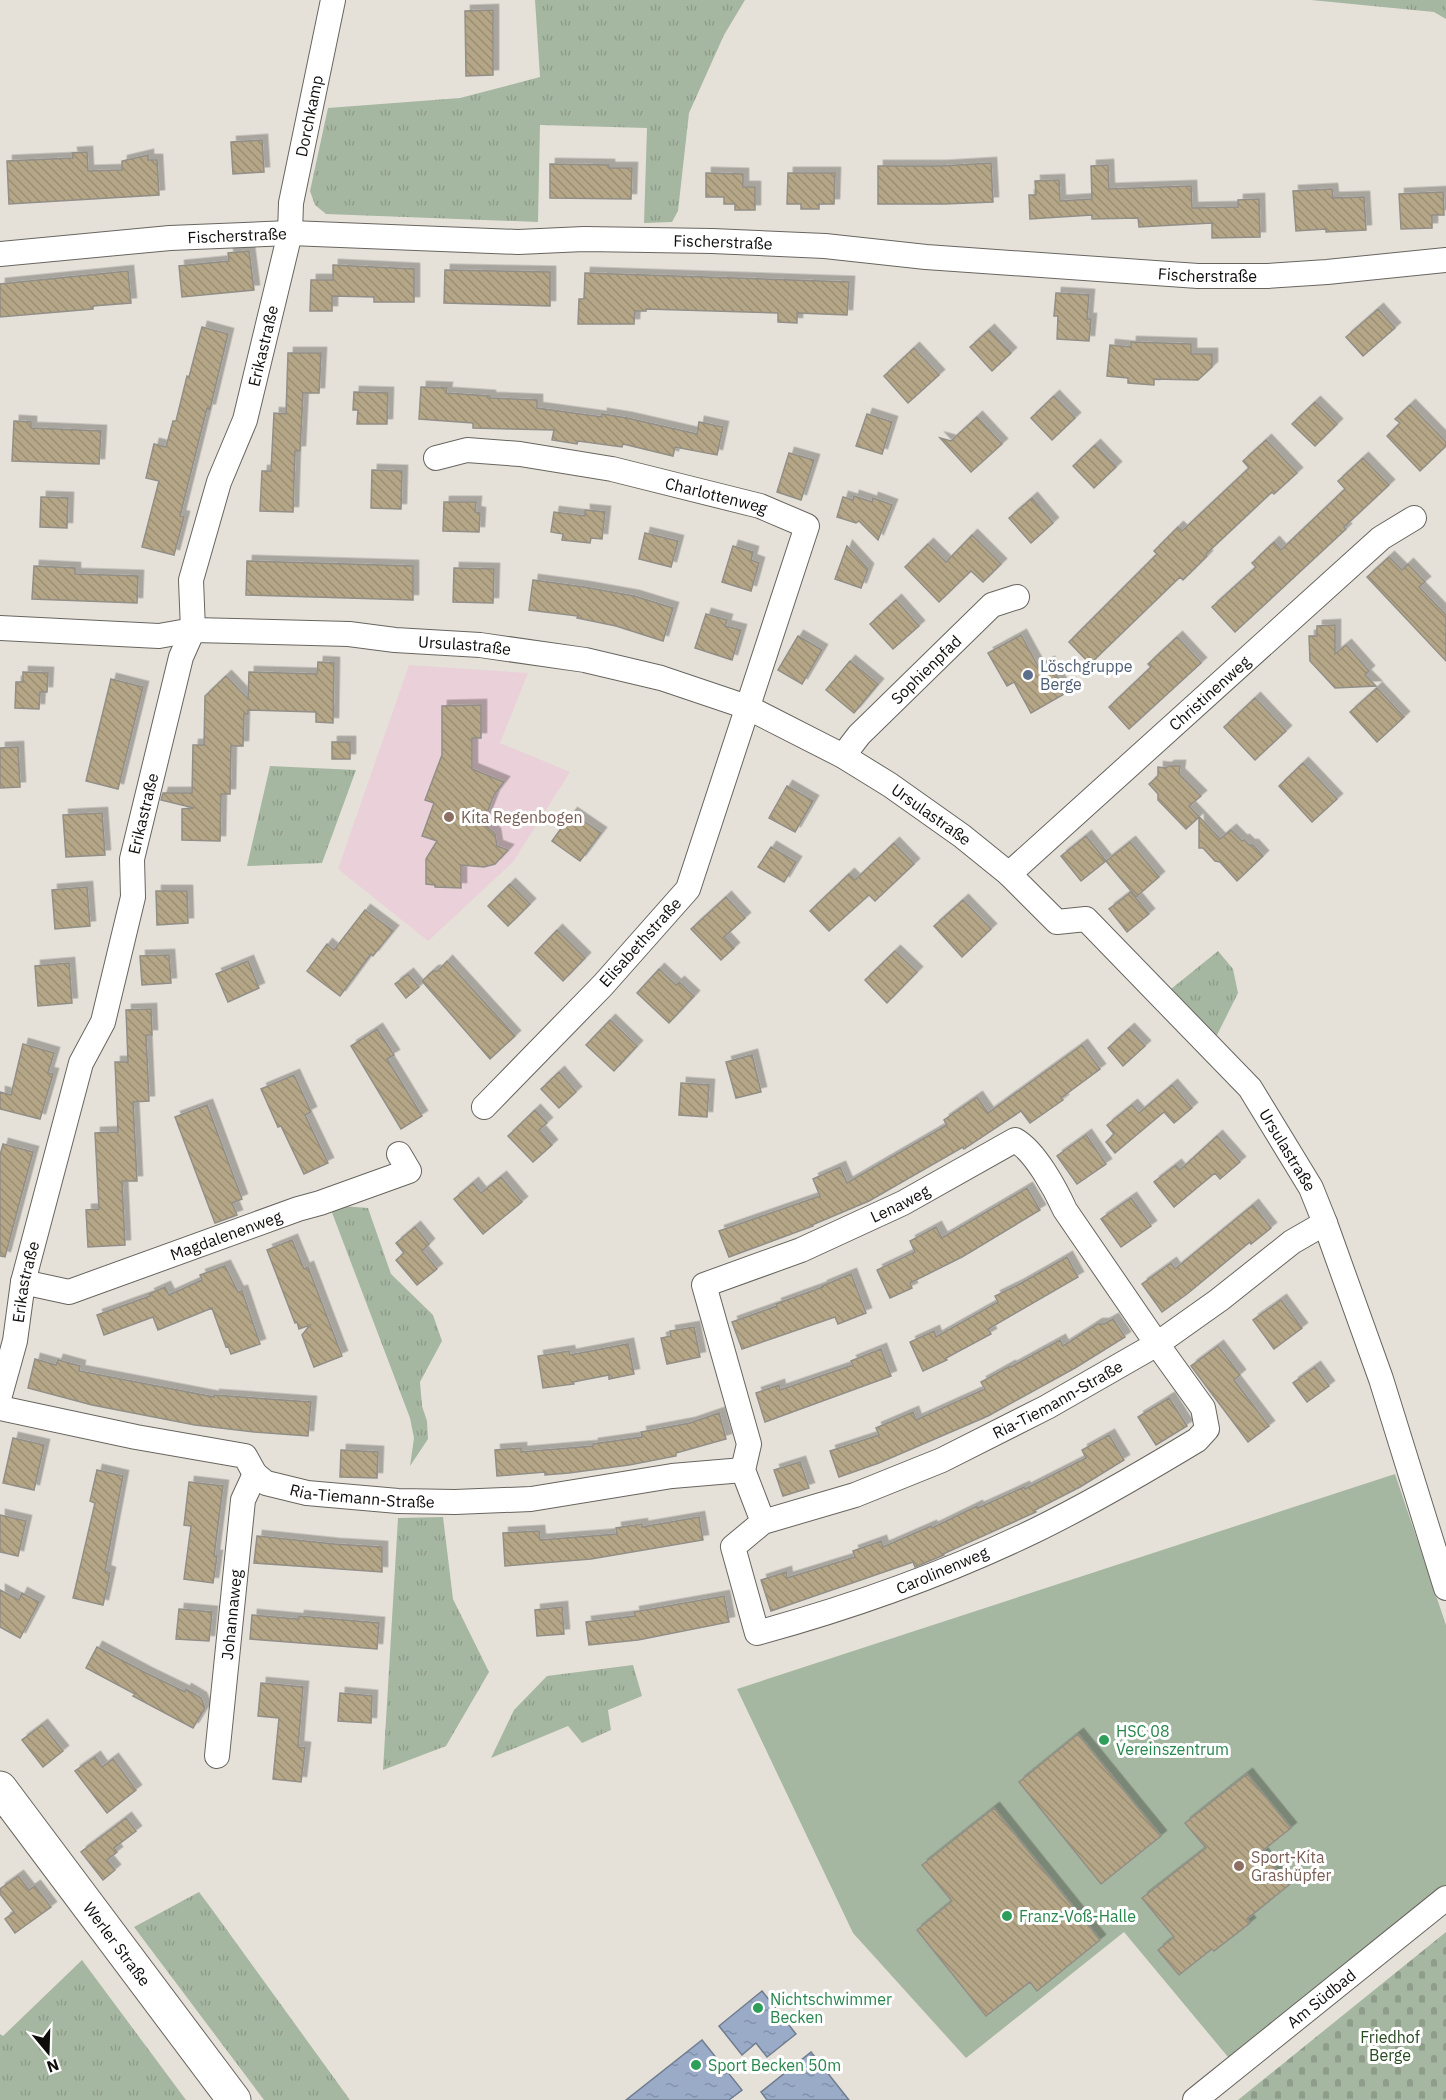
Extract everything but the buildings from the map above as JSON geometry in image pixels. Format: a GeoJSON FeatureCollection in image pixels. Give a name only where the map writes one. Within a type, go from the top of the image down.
{"type":"FeatureCollection","features":[{"type":"Feature","properties":{"kind":"main road","name":"Werler Straße"},"geometry":{"type":"LineString","coordinates":[[0,1788],[234,2100]]}},
{"type":"Feature","properties":{"kind":"street","name":"Dorchkamp"},"geometry":{"type":"LineString","coordinates":[[290,233],[291,203],[333,0]]}},
{"type":"Feature","properties":{"kind":"street","name":"Fischerstraße"},"geometry":{"type":"LineString","coordinates":[[0,254],[170,238],[290,233],[518,242],[584,239],[825,246],[926,258],[1198,276],[1267,276],[1446,260]]}},
{"type":"Feature","properties":{"kind":"street","name":"Erikastraße"},"geometry":{"type":"LineString","coordinates":[[0,1395],[7,1340],[81,1063],[103,1022],[133,897],[132,859],[181,657],[193,630],[191,580],[219,482],[245,420],[290,233]]}},
{"type":"Feature","properties":{"kind":"street","name":"Charlottenweg"},"geometry":{"type":"LineString","coordinates":[[436,458],[467,450],[520,454],[612,469],[760,506],[807,526],[747,707]]}},
{"type":"Feature","properties":{"kind":"street","name":"Christinenweg"},"geometry":{"type":"LineString","coordinates":[[1009,874],[1381,538],[1413,518]]}},
{"type":"Feature","properties":{"kind":"street","name":"Sophienpfad"},"geometry":{"type":"LineString","coordinates":[[843,756],[859,735],[992,605],[1017,597]]}},
{"type":"Feature","properties":{"kind":"street","name":"Ursulastraße"},"geometry":{"type":"LineString","coordinates":[[0,628],[159,636],[193,630],[349,634],[394,640],[480,645],[585,660],[661,678],[747,707],[843,756],[890,785],[948,825],[1009,874],[1057,922],[1086,919],[1251,1088],[1311,1188],[1325,1223],[1381,1379],[1446,1588]]}},
{"type":"Feature","properties":{"kind":"street","name":"Elisabethstraße"},"geometry":{"type":"LineString","coordinates":[[484,1107],[603,985],[688,889],[747,707]]}},
{"type":"Feature","properties":{"kind":"street","name":"Lenaweg"},"geometry":{"type":"LineString","coordinates":[[743,1470],[749,1444],[704,1285],[801,1250],[903,1203],[1015,1140],[1025,1145],[1058,1194],[1065,1210],[1203,1408]]}},
{"type":"Feature","properties":{"kind":"street","name":"Magdalenenweg"},"geometry":{"type":"LineString","coordinates":[[23,1282],[69,1292],[288,1212],[409,1171],[399,1154]]}},
{"type":"Feature","properties":{"kind":"street","name":"Ria-Tiemann-Straße"},"geometry":{"type":"LineString","coordinates":[[763,1522],[855,1495],[942,1460],[1047,1407],[1157,1344],[1219,1300],[1292,1242],[1325,1223]]}},
{"type":"Feature","properties":{"kind":"street","name":"Ria-Tiemann-Straße"},"geometry":{"type":"LineString","coordinates":[[0,1408],[136,1437],[245,1455],[255,1474],[266,1483],[307,1493],[398,1501],[455,1502],[531,1499],[672,1476],[743,1470]]}},
{"type":"Feature","properties":{"kind":"street","name":"Carolinenweg"},"geometry":{"type":"LineString","coordinates":[[763,1522],[733,1547],[758,1633],[856,1604],[906,1586],[1033,1531],[1111,1491],[1197,1440],[1207,1429],[1203,1408]]}},
{"type":"Feature","properties":{"kind":"street"},"geometry":{"type":"LineString","coordinates":[[743,1470],[763,1522]]}},
{"type":"Feature","properties":{"kind":"street","name":"Johannaweg"},"geometry":{"type":"LineString","coordinates":[[217,1756],[243,1500],[255,1474]]}},
{"type":"Feature","properties":{"kind":"street","name":"Am Südbad"},"geometry":{"type":"LineString","coordinates":[[1196,2100],[1446,1898]]}},
{"type":"Feature","properties":{"kind":"shaded area","name":"Kita Regenbogen"},"geometry":{"type":"Polygon","coordinates":[[[409,665],[528,673],[500,743],[570,772],[513,862],[428,941],[338,869],[409,665]]]}},
{"type":"Feature","properties":{"kind":"green space"},"geometry":{"type":"Polygon","coordinates":[[[535,0],[745,0],[724,35],[689,113],[678,211],[672,222],[644,223],[647,128],[540,125],[538,222],[326,214],[315,205],[310,191],[328,108],[460,98],[540,77],[535,0]]]}},
{"type":"Feature","properties":{"kind":"green space"},"geometry":{"type":"Polygon","coordinates":[[[1311,0],[1446,0],[1446,19],[1434,12],[1311,0]]]}},
{"type":"Feature","properties":{"kind":"green space"},"geometry":{"type":"Polygon","coordinates":[[[270,766],[356,770],[322,863],[247,866],[270,766]]]}},
{"type":"Feature","properties":{"kind":"green space"},"geometry":{"type":"Polygon","coordinates":[[[1218,951],[1233,969],[1238,993],[1216,1037],[1171,989],[1218,951]]]}},
{"type":"Feature","properties":{"kind":"green space"},"geometry":{"type":"Polygon","coordinates":[[[342,1206],[368,1208],[391,1274],[433,1315],[442,1341],[420,1382],[428,1439],[410,1466],[414,1438],[410,1418],[331,1210],[342,1206]]]}},
{"type":"Feature","properties":{"kind":"green space","name":"HSC 08 Vereinszentrum"},"geometry":{"type":"Polygon","coordinates":[[[1395,1474],[1446,1625],[1446,1891],[1233,2063],[1124,1932],[966,2058],[853,1933],[737,1689],[1395,1474]]]}},
{"type":"Feature","properties":{"kind":"green space"},"geometry":{"type":"Polygon","coordinates":[[[443,1517],[453,1599],[489,1672],[446,1746],[383,1770],[398,1518],[443,1517]]]}},
{"type":"Feature","properties":{"kind":"green space"},"geometry":{"type":"Polygon","coordinates":[[[633,1665],[642,1696],[608,1710],[611,1730],[582,1743],[568,1726],[491,1758],[514,1710],[547,1676],[633,1665]]]}},
{"type":"Feature","properties":{"kind":"green space"},"geometry":{"type":"Polygon","coordinates":[[[199,1892],[350,2100],[264,2100],[134,1927],[199,1892]]]}},
{"type":"Feature","properties":{"kind":"green space","name":"Friedhof Berge"},"geometry":{"type":"Polygon","coordinates":[[[1446,1932],[1446,2100],[1238,2100],[1446,1932]]]}},
{"type":"Feature","properties":{"kind":"green space"},"geometry":{"type":"Polygon","coordinates":[[[82,1960],[186,2100],[0,2100],[0,2034],[3,2036],[82,1960]]]}},
{"type":"Feature","properties":{"kind":"water","name":"Nichtschwimmer Becken"},"geometry":{"type":"Polygon","coordinates":[[[762,1991],[796,2034],[767,2057],[756,2043],[742,2055],[719,2026],[762,1991]]]}},
{"type":"Feature","properties":{"kind":"water","name":"Sport Becken 50m"},"geometry":{"type":"Polygon","coordinates":[[[702,2040],[742,2090],[729,2100],[626,2100],[702,2040]]]}},
{"type":"Feature","properties":{"kind":"water"},"geometry":{"type":"Polygon","coordinates":[[[811,2052],[849,2100],[767,2100],[761,2092],[811,2052]]]}},
{"type":"Feature","properties":{"kind":"place","name":"Löschgruppe Berge"},"geometry":{"type":"Point","coordinates":[1028,675]}},
{"type":"Feature","properties":{"kind":"place","name":"Kita Regenbogen"},"geometry":{"type":"Point","coordinates":[449,817]}},
{"type":"Feature","properties":{"kind":"place","name":"HSC 08 Vereinszentrum"},"geometry":{"type":"Point","coordinates":[1104,1740]}},
{"type":"Feature","properties":{"kind":"place","name":"Sport-Kita Grashüpfer"},"geometry":{"type":"Point","coordinates":[1239,1866]}},
{"type":"Feature","properties":{"kind":"place","name":"Franz-Voß-Halle"},"geometry":{"type":"Point","coordinates":[1007,1916]}},
{"type":"Feature","properties":{"kind":"place","name":"Nichtschwimmer Becken"},"geometry":{"type":"Point","coordinates":[758,2008]}},
{"type":"Feature","properties":{"kind":"place","name":"Sport Becken 50m"},"geometry":{"type":"Point","coordinates":[696,2065]}}]}
